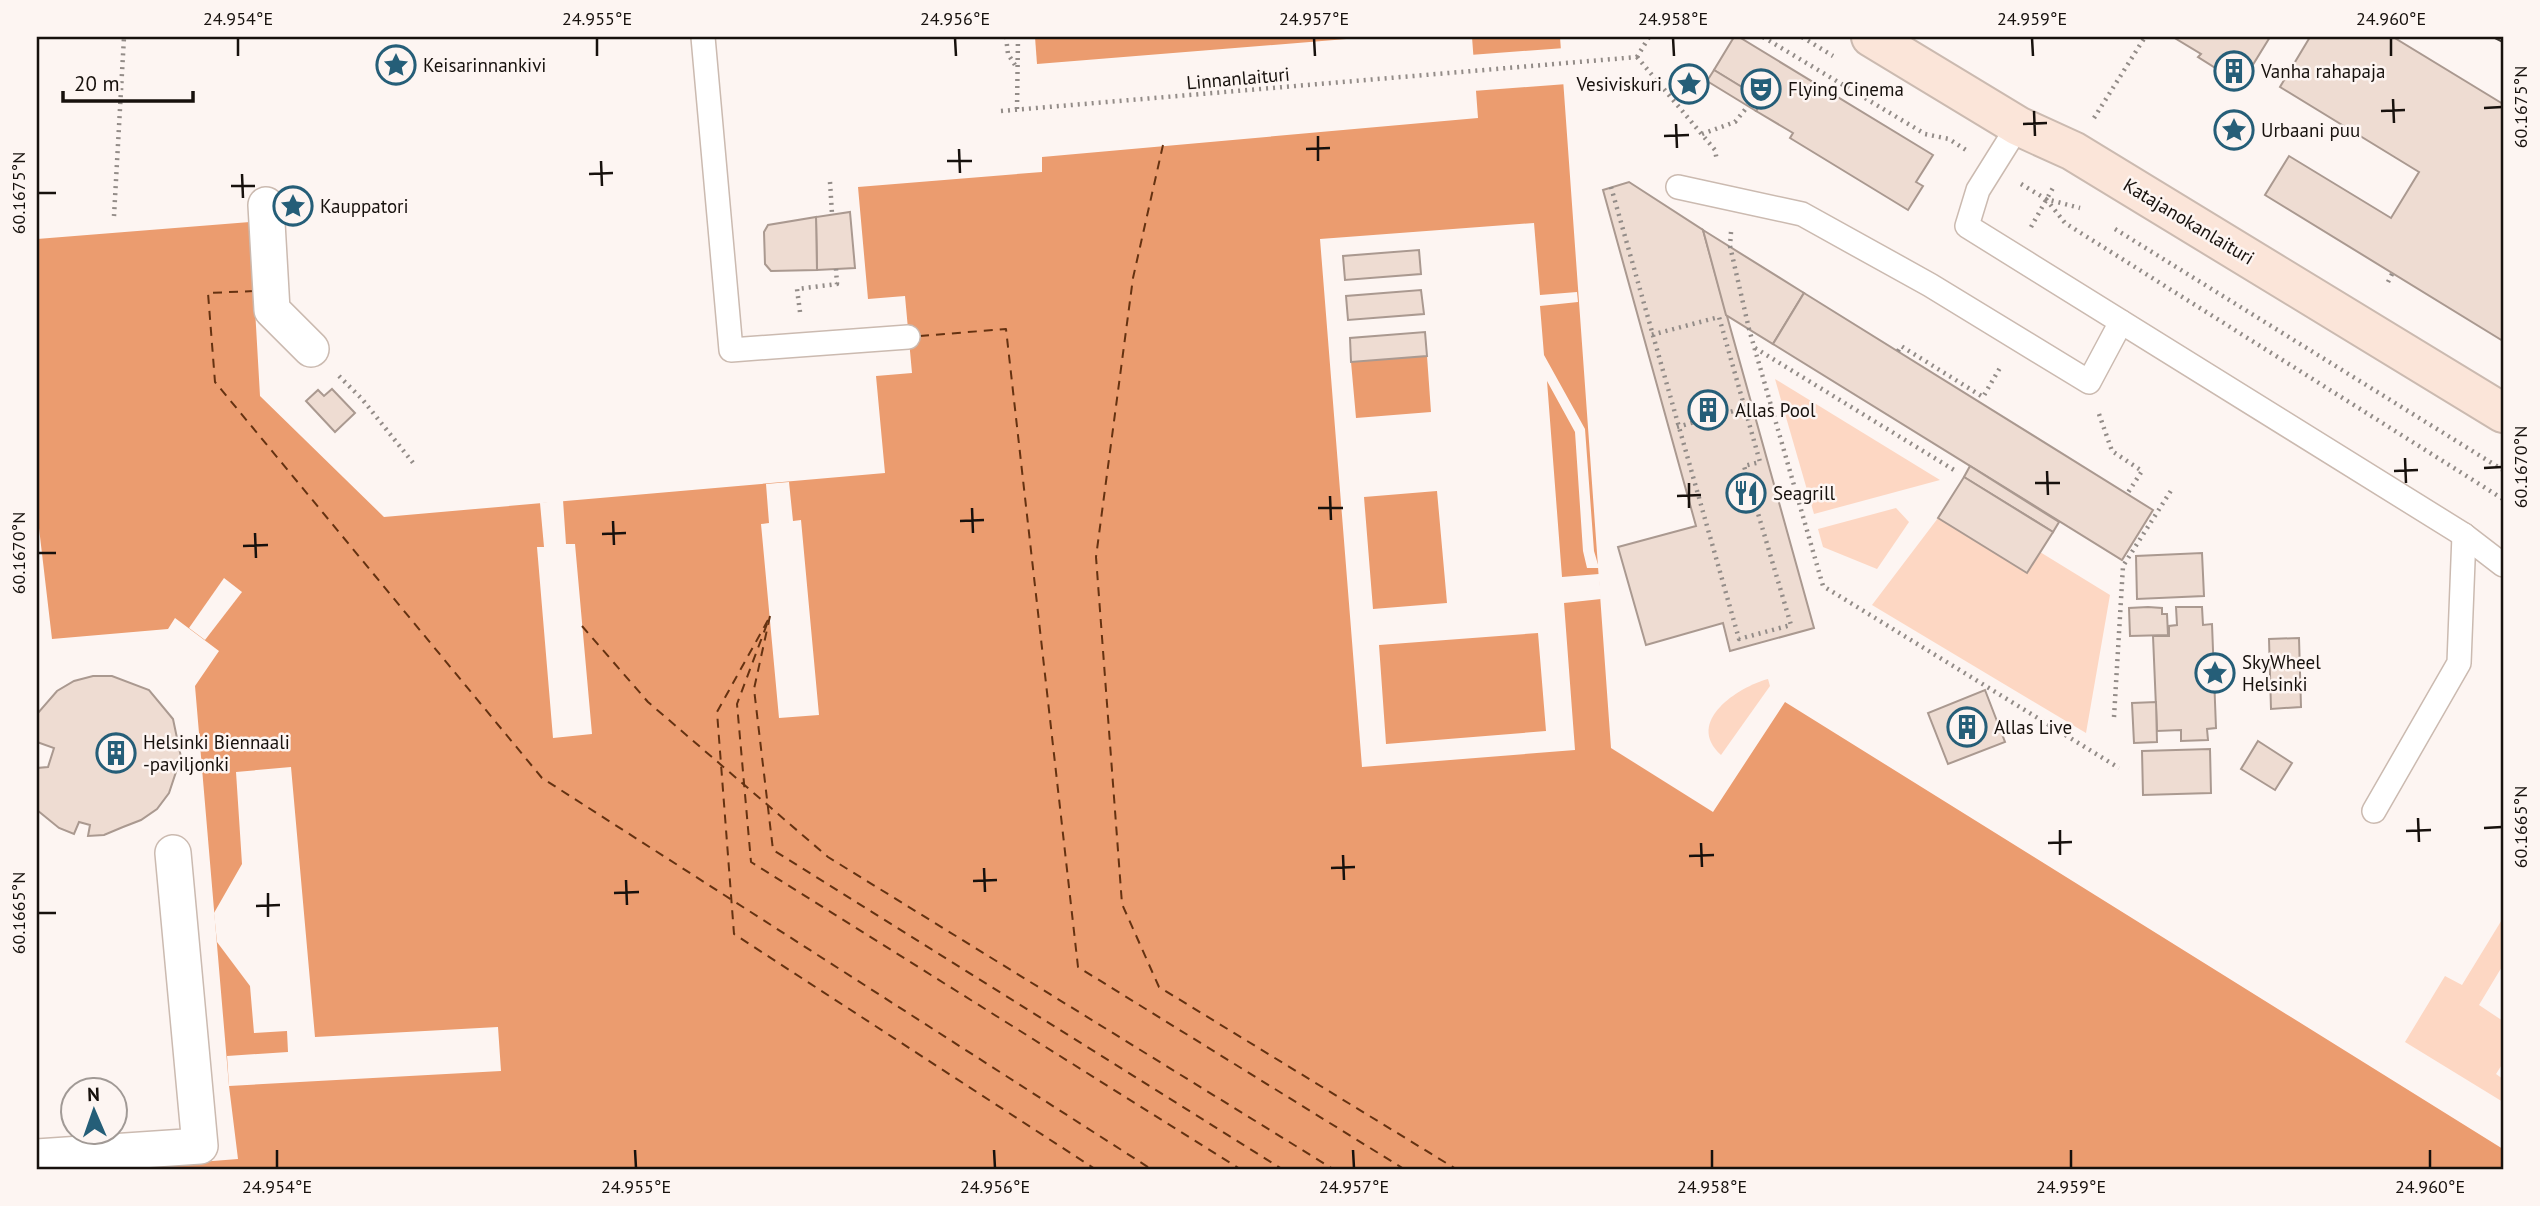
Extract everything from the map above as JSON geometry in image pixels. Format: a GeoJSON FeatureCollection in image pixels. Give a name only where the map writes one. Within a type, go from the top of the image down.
{"type":"FeatureCollection","features":[{"type":"Feature","properties":{"kind":"main road","name":"Katajanokanlaituri"},"geometry":{"type":"LineString","coordinates":[[1871,37],[2018,126],[2074,151],[2503,413]]}},
{"type":"Feature","properties":{"kind":"street"},"geometry":{"type":"LineString","coordinates":[[266,205],[272,310],[311,349]]}},
{"type":"Feature","properties":{"kind":"street"},"geometry":{"type":"LineString","coordinates":[[37,1157],[200,1146],[173,853]]}},
{"type":"Feature","properties":{"kind":"lane"},"geometry":{"type":"LineString","coordinates":[[703,37],[731,350],[908,337]]}},
{"type":"Feature","properties":{"kind":"lane"},"geometry":{"type":"LineString","coordinates":[[2018,126],[1978,190],[1967,226],[2464,535],[2503,565]]}},
{"type":"Feature","properties":{"kind":"lane"},"geometry":{"type":"LineString","coordinates":[[1678,187],[1801,214],[2089,382],[2121,322]]}},
{"type":"Feature","properties":{"kind":"lane"},"geometry":{"type":"LineString","coordinates":[[2374,811],[2459,663],[2464,535]]}},
{"type":"Feature","properties":{"kind":"path"},"geometry":{"type":"LineString","coordinates":[[114,216],[124,37]]}},
{"type":"Feature","properties":{"kind":"path"},"geometry":{"type":"LineString","coordinates":[[1006,37],[1008,54],[1015,65]]}},
{"type":"Feature","properties":{"kind":"path"},"geometry":{"type":"LineString","coordinates":[[1017,109],[1015,65],[1019,57],[1018,37]]}},
{"type":"Feature","properties":{"kind":"path"},"geometry":{"type":"LineString","coordinates":[[1649,37],[1637,57],[1715,150]]}},
{"type":"Feature","properties":{"kind":"path"},"geometry":{"type":"LineString","coordinates":[[1763,37],[1925,134],[1949,139]]}},
{"type":"Feature","properties":{"kind":"path"},"geometry":{"type":"LineString","coordinates":[[2015,256],[2074,151],[2145,37]]}},
{"type":"Feature","properties":{"kind":"path","name":"Linnanlaituri"},"geometry":{"type":"LineString","coordinates":[[1001,111],[1637,57]]}},
{"type":"Feature","properties":{"kind":"path"},"geometry":{"type":"LineString","coordinates":[[1702,134],[1735,122],[1748,106]]}},
{"type":"Feature","properties":{"kind":"path"},"geometry":{"type":"LineString","coordinates":[[830,182],[832,214]]}},
{"type":"Feature","properties":{"kind":"path"},"geometry":{"type":"LineString","coordinates":[[1611,187],[1651,335],[1676,427],[1739,639],[1791,625],[1744,466],[1760,462],[1719,317],[1651,335]]}},
{"type":"Feature","properties":{"kind":"path"},"geometry":{"type":"LineString","coordinates":[[2046,199],[2079,207],[2091,214]]}},
{"type":"Feature","properties":{"kind":"path"},"geometry":{"type":"LineString","coordinates":[[2046,199],[2064,223],[2503,499]]}},
{"type":"Feature","properties":{"kind":"path"},"geometry":{"type":"LineString","coordinates":[[1733,200],[1730,246],[1754,348],[1823,586],[2119,768]]}},
{"type":"Feature","properties":{"kind":"path"},"geometry":{"type":"LineString","coordinates":[[2114,229],[2503,470]]}},
{"type":"Feature","properties":{"kind":"path"},"geometry":{"type":"LineString","coordinates":[[797,289],[837,284],[836,269]]}},
{"type":"Feature","properties":{"kind":"path"},"geometry":{"type":"LineString","coordinates":[[2388,282],[2392,274]]}},
{"type":"Feature","properties":{"kind":"path"},"geometry":{"type":"LineString","coordinates":[[1898,351],[1901,346],[1983,397],[2018,339]]}},
{"type":"Feature","properties":{"kind":"path"},"geometry":{"type":"LineString","coordinates":[[1754,348],[1954,470]]}},
{"type":"Feature","properties":{"kind":"path"},"geometry":{"type":"LineString","coordinates":[[311,349],[362,399],[414,464]]}},
{"type":"Feature","properties":{"kind":"path"},"geometry":{"type":"LineString","coordinates":[[2089,382],[2112,451],[2143,471],[2127,494]]}},
{"type":"Feature","properties":{"kind":"path"},"geometry":{"type":"LineString","coordinates":[[1676,427],[1744,408]]}},
{"type":"Feature","properties":{"kind":"path"},"geometry":{"type":"LineString","coordinates":[[2114,717],[2123,566],[2172,489]]}},
{"type":"Feature","properties":{"kind":"shaded area"},"geometry":{"type":"Polygon","coordinates":[[[1035,37],[1371,37],[1037,64],[1035,37]]]}},
{"type":"Feature","properties":{"kind":"shaded area"},"geometry":{"type":"Polygon","coordinates":[[[1472,37],[1560,37],[1611,748],[1713,812],[1785,702],[2503,1149],[2503,1169],[111,1169],[238,1159],[229,1086],[195,686],[219,651],[175,618],[168,629],[52,639],[37,511],[37,239],[250,222],[260,396],[384,517],[885,473],[876,376],[912,373],[905,296],[868,299],[858,187],[1042,172],[1042,157],[1478,118],[1472,37]]]}},
{"type":"Feature","properties":{"kind":"shaded area"},"geometry":{"type":"Polygon","coordinates":[[[1775,379],[1940,480],[1814,514],[1775,379]]]}},
{"type":"Feature","properties":{"kind":"shaded area"},"geometry":{"type":"Polygon","coordinates":[[[1896,508],[1909,522],[1877,569],[1823,547],[1818,529],[1896,508]]]}},
{"type":"Feature","properties":{"kind":"shaded area"},"geometry":{"type":"Polygon","coordinates":[[[1938,518],[2027,573],[2040,552],[2110,595],[2086,733],[1872,605],[1938,518]]]}},
{"type":"Feature","properties":{"kind":"shaded area"},"geometry":{"type":"Polygon","coordinates":[[[1768,679],[1770,686],[1721,755],[1711,743],[1709,730],[1712,719],[1730,698],[1768,679]]]}},
{"type":"Feature","properties":{"kind":"shaded area"},"geometry":{"type":"Polygon","coordinates":[[[2503,918],[2503,965],[2479,1005],[2503,1021],[2503,1063],[2496,1074],[2503,1079],[2503,1102],[2405,1042],[2445,976],[2462,985],[2503,918]]]}},
{"type":"Feature","properties":{"kind":"pier"},"geometry":{"type":"Polygon","coordinates":[[[1565,48],[1567,84],[1473,91],[1470,55],[1565,48]]]}},
{"type":"Feature","properties":{"kind":"pier"},"geometry":{"type":"Polygon","coordinates":[[[1534,223],[1540,295],[1577,292],[1578,302],[1540,306],[1544,355],[1585,429],[1594,551],[1599,568],[1587,568],[1583,551],[1575,432],[1547,381],[1562,577],[1599,574],[1601,599],[1564,603],[1575,750],[1362,767],[1320,239],[1534,223]],[[1427,356],[1351,362],[1356,418],[1431,412],[1427,356]],[[1437,491],[1364,497],[1373,609],[1447,603],[1437,491]],[[1538,633],[1379,645],[1386,744],[1546,731],[1538,633]]]}},
{"type":"Feature","properties":{"kind":"pier"},"geometry":{"type":"Polygon","coordinates":[[[789,482],[793,521],[801,520],[819,715],[779,718],[761,524],[769,523],[766,484],[789,482]]]}},
{"type":"Feature","properties":{"kind":"pier"},"geometry":{"type":"Polygon","coordinates":[[[563,500],[566,544],[575,544],[592,734],[553,738],[537,547],[544,547],[540,503],[563,500]]]}},
{"type":"Feature","properties":{"kind":"pier"},"geometry":{"type":"Polygon","coordinates":[[[224,578],[242,592],[205,640],[189,628],[224,578]]]}},
{"type":"Feature","properties":{"kind":"pier"},"geometry":{"type":"Polygon","coordinates":[[[291,767],[315,1037],[498,1027],[501,1071],[229,1086],[227,1056],[288,1052],[287,1031],[254,1033],[250,986],[217,942],[214,913],[242,864],[236,772],[291,767]]]}},
{"type":"Feature","properties":{"kind":"building"},"geometry":{"type":"Polygon","coordinates":[[[1734,37],[1739,37],[1933,155],[1916,182],[1923,186],[1908,210],[1790,138],[1793,133],[1756,111],[1763,100],[1714,70],[1734,37]]]}},
{"type":"Feature","properties":{"kind":"building","name":"Vanha rahapaja"},"geometry":{"type":"Polygon","coordinates":[[[2173,37],[2270,37],[2241,84],[2198,57],[2201,54],[2173,37]]]}},
{"type":"Feature","properties":{"kind":"building"},"geometry":{"type":"Polygon","coordinates":[[[2310,37],[2393,37],[2503,104],[2503,341],[2265,195],[2289,156],[2391,218],[2419,172],[2280,87],[2310,37]]]}},
{"type":"Feature","properties":{"kind":"building"},"geometry":{"type":"Polygon","coordinates":[[[1714,70],[1763,100],[1756,111],[1707,81],[1714,70]]]}},
{"type":"Feature","properties":{"kind":"building","name":"Allas Pool"},"geometry":{"type":"Polygon","coordinates":[[[1629,182],[1703,230],[1814,628],[1730,651],[1723,623],[1646,645],[1618,547],[1696,526],[1603,190],[1629,182]]]}},
{"type":"Feature","properties":{"kind":"building"},"geometry":{"type":"Polygon","coordinates":[[[850,212],[855,268],[817,270],[816,217],[850,212]]]}},
{"type":"Feature","properties":{"kind":"building"},"geometry":{"type":"Polygon","coordinates":[[[816,217],[817,270],[771,271],[765,264],[764,232],[768,225],[816,217]]]}},
{"type":"Feature","properties":{"kind":"building"},"geometry":{"type":"Polygon","coordinates":[[[1703,230],[1804,293],[1773,344],[1726,315],[1703,230]]]}},
{"type":"Feature","properties":{"kind":"building"},"geometry":{"type":"Polygon","coordinates":[[[1419,250],[1421,274],[1345,280],[1343,256],[1419,250]]]}},
{"type":"Feature","properties":{"kind":"building"},"geometry":{"type":"Polygon","coordinates":[[[1421,290],[1424,314],[1348,320],[1346,296],[1421,290]]]}},
{"type":"Feature","properties":{"kind":"building"},"geometry":{"type":"Polygon","coordinates":[[[1804,293],[2153,510],[2122,560],[1773,344],[1804,293]]]}},
{"type":"Feature","properties":{"kind":"building"},"geometry":{"type":"Polygon","coordinates":[[[1425,332],[1427,356],[1351,362],[1350,338],[1425,332]]]}},
{"type":"Feature","properties":{"kind":"building"},"geometry":{"type":"Polygon","coordinates":[[[332,389],[355,413],[335,432],[306,401],[318,390],[324,396],[332,389]]]}},
{"type":"Feature","properties":{"kind":"building"},"geometry":{"type":"Polygon","coordinates":[[[1970,466],[2059,522],[2053,532],[1964,477],[1970,466]]]}},
{"type":"Feature","properties":{"kind":"building"},"geometry":{"type":"Polygon","coordinates":[[[1964,477],[2053,532],[2027,573],[1938,518],[1964,477]]]}},
{"type":"Feature","properties":{"kind":"building"},"geometry":{"type":"Polygon","coordinates":[[[2202,553],[2204,596],[2137,599],[2136,556],[2202,553]]]}},
{"type":"Feature","properties":{"kind":"building"},"geometry":{"type":"Polygon","coordinates":[[[2176,607],[2202,607],[2203,625],[2212,624],[2216,728],[2207,729],[2208,740],[2181,741],[2181,730],[2157,731],[2153,636],[2169,636],[2169,626],[2177,625],[2176,607]]]}},
{"type":"Feature","properties":{"kind":"building"},"geometry":{"type":"Polygon","coordinates":[[[2129,608],[2162,608],[2162,614],[2167,614],[2168,635],[2130,636],[2129,608]]]}},
{"type":"Feature","properties":{"kind":"building"},"geometry":{"type":"Polygon","coordinates":[[[2299,638],[2301,707],[2271,709],[2269,639],[2299,638]]]}},
{"type":"Feature","properties":{"kind":"building","name":"Helsinki Biennaali -paviljonki"},"geometry":{"type":"Polygon","coordinates":[[[93,676],[112,676],[149,690],[173,719],[181,757],[169,793],[157,809],[141,820],[104,835],[88,836],[90,825],[79,822],[74,834],[59,828],[37,810],[37,768],[48,767],[54,748],[37,742],[37,714],[57,691],[74,681],[93,676]]]}},
{"type":"Feature","properties":{"kind":"building","name":"Allas Live"},"geometry":{"type":"Polygon","coordinates":[[[1985,690],[2005,742],[1948,764],[1928,713],[1985,690]]]}},
{"type":"Feature","properties":{"kind":"building"},"geometry":{"type":"Polygon","coordinates":[[[2156,702],[2157,742],[2134,743],[2132,703],[2156,702]]]}},
{"type":"Feature","properties":{"kind":"building"},"geometry":{"type":"Polygon","coordinates":[[[2258,741],[2292,763],[2275,790],[2241,769],[2258,741]]]}},
{"type":"Feature","properties":{"kind":"building"},"geometry":{"type":"Polygon","coordinates":[[[2210,749],[2211,793],[2143,795],[2142,751],[2210,749]]]}},
{"type":"Feature","properties":{"kind":"ferry route"},"geometry":{"type":"LineString","coordinates":[[1163,145],[1133,278],[1096,557],[1122,904],[1159,987],[1456,1169]]}},
{"type":"Feature","properties":{"kind":"ferry route"},"geometry":{"type":"LineString","coordinates":[[254,291],[208,293],[215,382],[542,778],[1151,1169]]}},
{"type":"Feature","properties":{"kind":"ferry route"},"geometry":{"type":"LineString","coordinates":[[920,336],[1006,329],[1078,967],[1404,1169]]}},
{"type":"Feature","properties":{"kind":"ferry route"},"geometry":{"type":"LineString","coordinates":[[770,616],[754,689],[773,850],[1282,1169]]}},
{"type":"Feature","properties":{"kind":"ferry route"},"geometry":{"type":"LineString","coordinates":[[768,620],[717,712],[734,934],[1095,1169]]}},
{"type":"Feature","properties":{"kind":"ferry route"},"geometry":{"type":"LineString","coordinates":[[767,624],[737,704],[751,862],[1240,1169]]}},
{"type":"Feature","properties":{"kind":"ferry route"},"geometry":{"type":"LineString","coordinates":[[582,626],[648,702],[828,857],[1333,1169]]}},
{"type":"Feature","properties":{"kind":"tram line"},"geometry":{"type":"LineString","coordinates":[[2493,37],[2503,42]]}},
{"type":"Feature","properties":{"kind":"place","name":"Keisarinnankivi"},"geometry":{"type":"Point","coordinates":[396,65]}},
{"type":"Feature","properties":{"kind":"place","name":"Vanha rahapaja"},"geometry":{"type":"Point","coordinates":[2234,71]}},
{"type":"Feature","properties":{"kind":"place","name":"Vesiviskuri"},"geometry":{"type":"Point","coordinates":[1689,84]}},
{"type":"Feature","properties":{"kind":"place","name":"Flying Cinema"},"geometry":{"type":"Point","coordinates":[1761,89]}},
{"type":"Feature","properties":{"kind":"place","name":"Urbaani puu"},"geometry":{"type":"Point","coordinates":[2234,130]}},
{"type":"Feature","properties":{"kind":"place","name":"Kauppatori"},"geometry":{"type":"Point","coordinates":[293,206]}},
{"type":"Feature","properties":{"kind":"place","name":"Allas Pool"},"geometry":{"type":"Point","coordinates":[1708,410]}},
{"type":"Feature","properties":{"kind":"place","name":"Seagrill"},"geometry":{"type":"Point","coordinates":[1746,493]}},
{"type":"Feature","properties":{"kind":"place","name":"SkyWheel Helsinki"},"geometry":{"type":"Point","coordinates":[2215,673]}},
{"type":"Feature","properties":{"kind":"place","name":"Allas Live"},"geometry":{"type":"Point","coordinates":[1967,727]}},
{"type":"Feature","properties":{"kind":"place","name":"Helsinki Biennaali -paviljonki"},"geometry":{"type":"Point","coordinates":[116,753]}}]}
